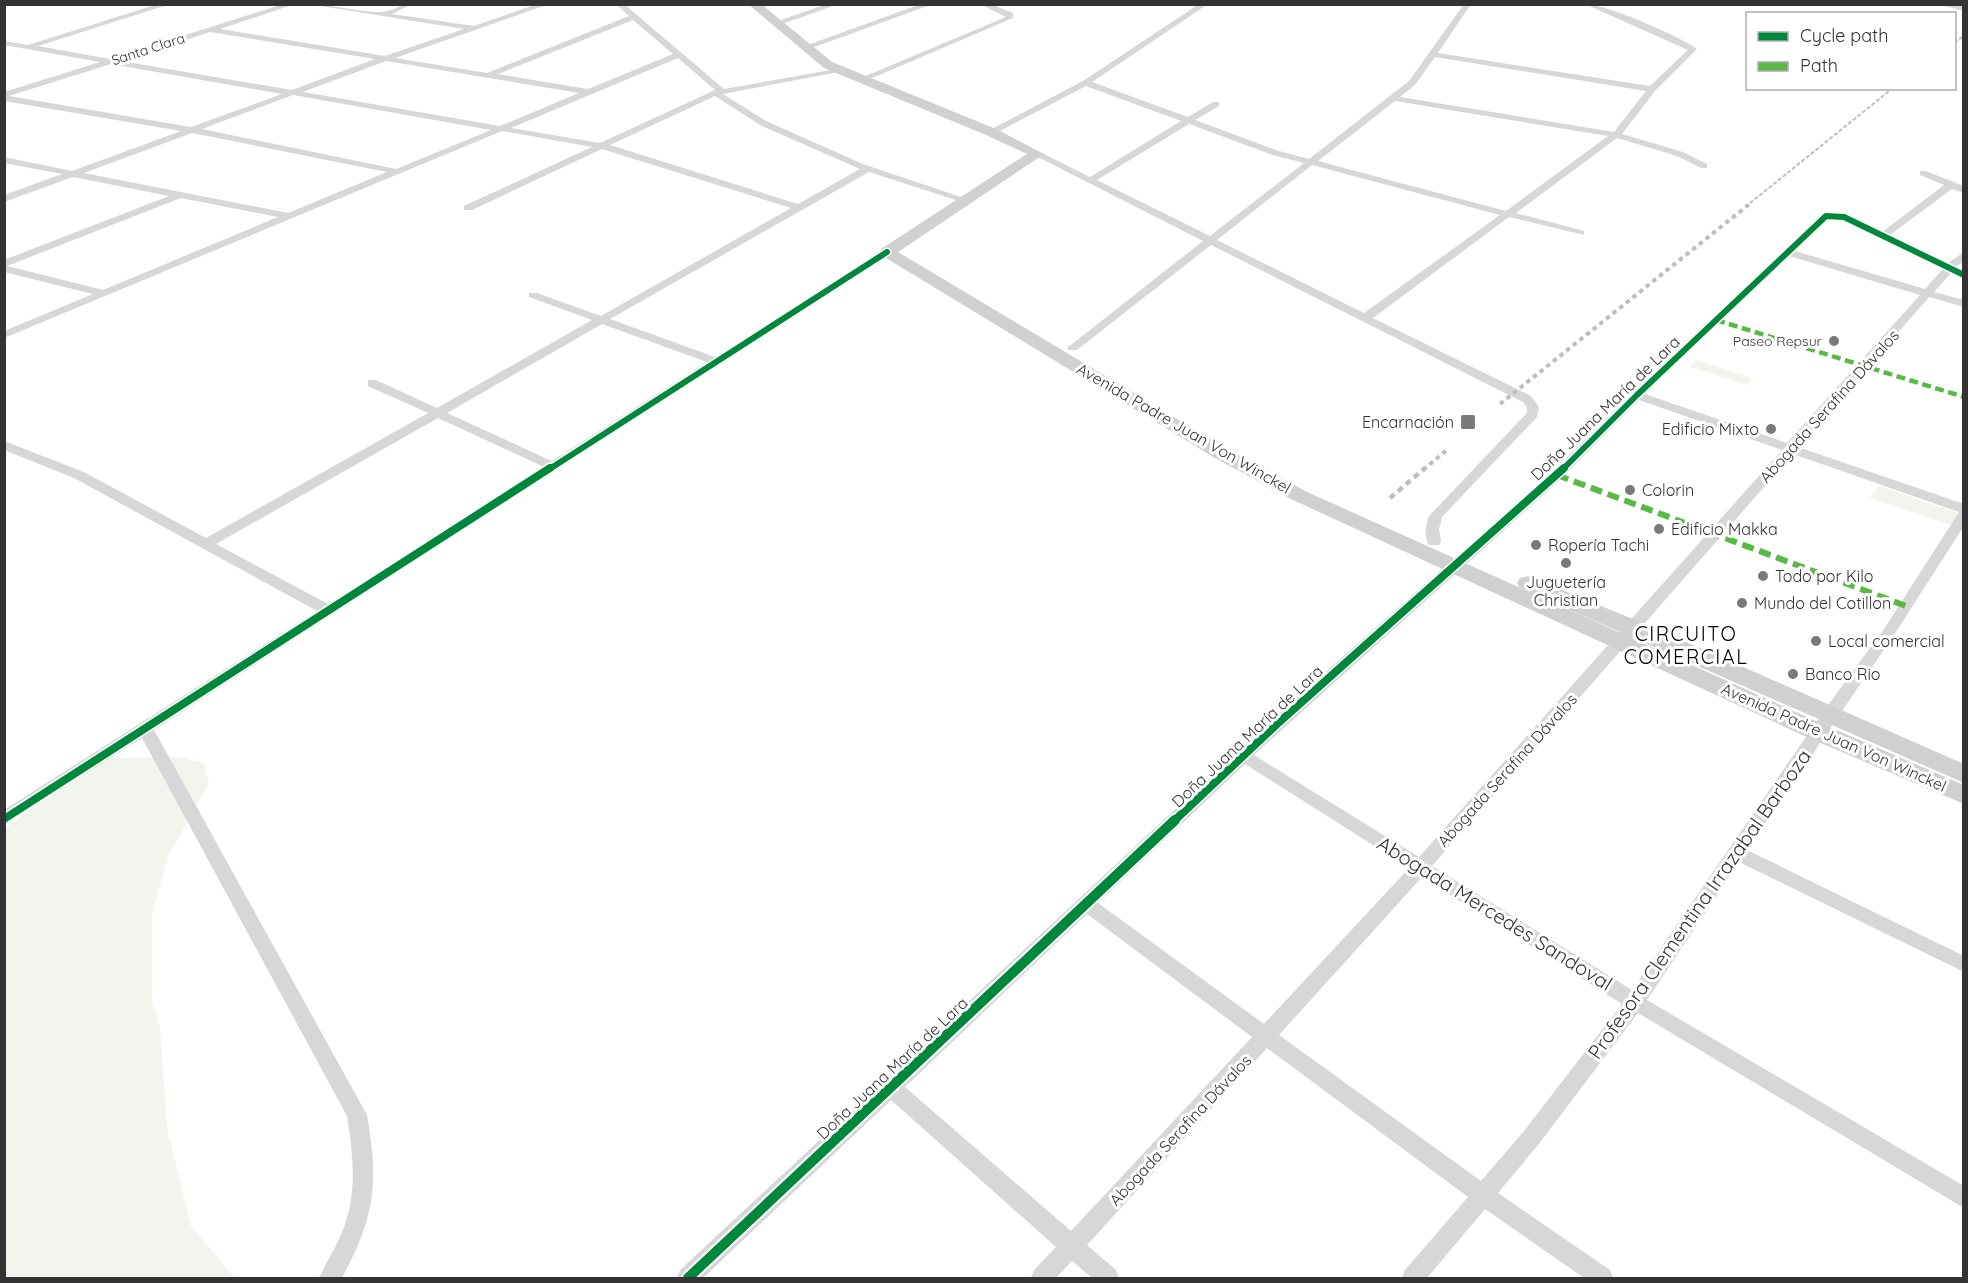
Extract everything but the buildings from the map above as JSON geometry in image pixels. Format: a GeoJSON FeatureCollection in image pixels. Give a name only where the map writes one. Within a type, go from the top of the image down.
{"type":"FeatureCollection","features":[{"type":"Feature","properties":{"kind":"main road"},"geometry":{"type":"LineString","coordinates":[[753,4],[806,47],[839,70],[991,132],[1037,154]]}},
{"type":"Feature","properties":{"kind":"main road"},"geometry":{"type":"LineString","coordinates":[[893,248],[1037,154]]}},
{"type":"Feature","properties":{"kind":"main road","name":"Avenida Padre Juan Von Winckel"},"geometry":{"type":"LineString","coordinates":[[893,248],[1073,348],[1267,464],[1434,542],[1459,562]]}},
{"type":"Feature","properties":{"kind":"main road","name":"Avenida Padre Juan Von Winckel"},"geometry":{"type":"LineString","coordinates":[[893,248],[1246,468],[1308,499],[1628,634],[1824,724],[1964,795]]}},
{"type":"Feature","properties":{"kind":"main road","name":"Avenida Padre Juan Von Winckel"},"geometry":{"type":"LineString","coordinates":[[1824,724],[1964,774]]}},
{"type":"Feature","properties":{"kind":"street"},"geometry":{"type":"LineString","coordinates":[[28,47],[166,4]]}},
{"type":"Feature","properties":{"kind":"street","name":"Santa Clara"},"geometry":{"type":"LineString","coordinates":[[4,96],[292,4]]}},
{"type":"Feature","properties":{"kind":"street"},"geometry":{"type":"LineString","coordinates":[[311,4],[476,29]]}},
{"type":"Feature","properties":{"kind":"street"},"geometry":{"type":"LineString","coordinates":[[381,14],[409,4]]}},
{"type":"Feature","properties":{"kind":"street"},"geometry":{"type":"LineString","coordinates":[[4,199],[384,59],[546,4]]}},
{"type":"Feature","properties":{"kind":"street"},"geometry":{"type":"LineString","coordinates":[[468,208],[722,91],[619,4]]}},
{"type":"Feature","properties":{"kind":"street"},"geometry":{"type":"LineString","coordinates":[[776,23],[836,4]]}},
{"type":"Feature","properties":{"kind":"street"},"geometry":{"type":"LineString","coordinates":[[806,47],[930,4]]}},
{"type":"Feature","properties":{"kind":"street"},"geometry":{"type":"LineString","coordinates":[[991,132],[1086,83],[1204,4]]}},
{"type":"Feature","properties":{"kind":"street"},"geometry":{"type":"LineString","coordinates":[[1073,348],[1412,83],[1468,4]]}},
{"type":"Feature","properties":{"kind":"street"},"geometry":{"type":"LineString","coordinates":[[1364,319],[1616,135],[1652,89],[1693,49],[1621,16],[1588,4]]}},
{"type":"Feature","properties":{"kind":"street"},"geometry":{"type":"LineString","coordinates":[[1948,4],[1964,9]]}},
{"type":"Feature","properties":{"kind":"street"},"geometry":{"type":"LineString","coordinates":[[860,80],[1009,18],[1010,15],[984,5]]}},
{"type":"Feature","properties":{"kind":"street"},"geometry":{"type":"LineString","coordinates":[[488,76],[634,17]]}},
{"type":"Feature","properties":{"kind":"street"},"geometry":{"type":"LineString","coordinates":[[209,30],[590,92]]}},
{"type":"Feature","properties":{"kind":"street"},"geometry":{"type":"LineString","coordinates":[[4,43],[602,146],[800,208]]}},
{"type":"Feature","properties":{"kind":"street"},"geometry":{"type":"LineString","coordinates":[[1431,54],[1652,89]]}},
{"type":"Feature","properties":{"kind":"street"},"geometry":{"type":"LineString","coordinates":[[4,335],[678,55]]}},
{"type":"Feature","properties":{"kind":"street"},"geometry":{"type":"LineString","coordinates":[[715,93],[839,70]]}},
{"type":"Feature","properties":{"kind":"street"},"geometry":{"type":"LineString","coordinates":[[1086,83],[1311,164],[1580,233]]}},
{"type":"Feature","properties":{"kind":"street"},"geometry":{"type":"LineString","coordinates":[[715,93],[763,123],[869,168],[965,200]]}},
{"type":"Feature","properties":{"kind":"street"},"geometry":{"type":"LineString","coordinates":[[4,96],[192,130],[399,172]]}},
{"type":"Feature","properties":{"kind":"street"},"geometry":{"type":"LineString","coordinates":[[1393,98],[1616,135],[1680,154],[1704,166]]}},
{"type":"Feature","properties":{"kind":"street"},"geometry":{"type":"LineString","coordinates":[[1089,181],[1216,104]]}},
{"type":"Feature","properties":{"kind":"street"},"geometry":{"type":"LineString","coordinates":[[1037,154],[1521,396],[1533,406],[1533,414],[1436,516],[1432,529],[1434,542]]}},
{"type":"Feature","properties":{"kind":"street"},"geometry":{"type":"LineString","coordinates":[[4,160],[291,217]]}},
{"type":"Feature","properties":{"kind":"street"},"geometry":{"type":"LineString","coordinates":[[208,543],[869,168]]}},
{"type":"Feature","properties":{"kind":"street"},"geometry":{"type":"LineString","coordinates":[[1923,173],[1964,190]]}},
{"type":"Feature","properties":{"kind":"street"},"geometry":{"type":"LineString","coordinates":[[1951,185],[1884,235],[1964,275]]}},
{"type":"Feature","properties":{"kind":"street"},"geometry":{"type":"LineString","coordinates":[[4,264],[180,195]]}},
{"type":"Feature","properties":{"kind":"street","name":"Doña Juana María de Lara"},"geometry":{"type":"LineString","coordinates":[[688,1278],[1244,756],[1557,476],[1636,395],[1826,216],[1844,217],[1884,235]]}},
{"type":"Feature","properties":{"kind":"street"},"geometry":{"type":"LineString","coordinates":[[4,819],[893,248]]}},
{"type":"Feature","properties":{"kind":"street"},"geometry":{"type":"LineString","coordinates":[[1789,253],[1964,304]]}},
{"type":"Feature","properties":{"kind":"street","name":"Abogada Serafina Dávalos"},"geometry":{"type":"LineString","coordinates":[[1042,1278],[1421,867],[1928,295],[1949,268],[1964,255]]}},
{"type":"Feature","properties":{"kind":"street"},"geometry":{"type":"LineString","coordinates":[[4,269],[105,294]]}},
{"type":"Feature","properties":{"kind":"street"},"geometry":{"type":"LineString","coordinates":[[533,295],[715,361]]}},
{"type":"Feature","properties":{"kind":"street"},"geometry":{"type":"LineString","coordinates":[[372,382],[553,466]]}},
{"type":"Feature","properties":{"kind":"street"},"geometry":{"type":"LineString","coordinates":[[1636,395],[1791,448],[1964,512]]}},
{"type":"Feature","properties":{"kind":"street"},"geometry":{"type":"LineString","coordinates":[[4,445],[79,475],[208,543],[329,611]]}},
{"type":"Feature","properties":{"kind":"street","name":"Profesora Clementina Irrazabal Barboza"},"geometry":{"type":"LineString","coordinates":[[1413,1278],[1483,1196],[1635,1002],[1889,632],[1964,512]]}},
{"type":"Feature","properties":{"kind":"street"},"geometry":{"type":"LineString","coordinates":[[145,729],[357,1114],[364,1161],[360,1211],[342,1256],[330,1278]]}},
{"type":"Feature","properties":{"kind":"street","name":"Abogada Mercedes Sandoval"},"geometry":{"type":"LineString","coordinates":[[1244,756],[1635,1002],[1964,1198]]}},
{"type":"Feature","properties":{"kind":"street"},"geometry":{"type":"LineString","coordinates":[[1737,853],[1964,965]]}},
{"type":"Feature","properties":{"kind":"street"},"geometry":{"type":"LineString","coordinates":[[1087,905],[1483,1196],[1602,1278]]}},
{"type":"Feature","properties":{"kind":"street"},"geometry":{"type":"LineString","coordinates":[[891,1087],[1108,1278]]}},
{"type":"Feature","properties":{"kind":"shaded area"},"geometry":{"type":"Polygon","coordinates":[[[1696,360],[1752,378],[1747,385],[1690,367],[1696,360]]]}},
{"type":"Feature","properties":{"kind":"shaded area"},"geometry":{"type":"Polygon","coordinates":[[[1879,486],[1958,513],[1951,525],[1870,498],[1879,486]]]}},
{"type":"Feature","properties":{"kind":"shaded area"},"geometry":{"type":"Polygon","coordinates":[[[179,757],[204,763],[209,783],[168,856],[152,914],[152,999],[160,1028],[167,1127],[191,1226],[235,1278],[5,1278],[5,829],[80,772],[113,758],[179,757]]]}},
{"type":"Feature","properties":{"kind":"railway"},"geometry":{"type":"LineString","coordinates":[[1956,41],[1964,36]]}},
{"type":"Feature","properties":{"kind":"railway"},"geometry":{"type":"LineString","coordinates":[[1750,203],[1891,90]]}},
{"type":"Feature","properties":{"kind":"railway"},"geometry":{"type":"LineString","coordinates":[[1500,404],[1752,202]]}},
{"type":"Feature","properties":{"kind":"railway"},"geometry":{"type":"LineString","coordinates":[[1423,470],[1448,449]]}},
{"type":"Feature","properties":{"kind":"railway"},"geometry":{"type":"LineString","coordinates":[[1390,498],[1425,468]]}},
{"type":"Feature","properties":{"kind":"marked path"},"geometry":{"type":"LineString","coordinates":[[1716,320],[1964,397]]}},
{"type":"Feature","properties":{"kind":"marked path"},"geometry":{"type":"LineString","coordinates":[[1557,475],[1906,606]]}},
{"type":"Feature","properties":{"kind":"cycle path"},"geometry":{"type":"LineString","coordinates":[[688,1278],[1276,725],[1557,475],[1637,395],[1826,216],[1844,217],[1964,275]]}},
{"type":"Feature","properties":{"kind":"cycle path"},"geometry":{"type":"LineString","coordinates":[[4,819],[887,252]]}},
{"type":"Feature","properties":{"kind":"place","name":"Paseo Repsur"},"geometry":{"type":"Point","coordinates":[1834,341]}},
{"type":"Feature","properties":{"kind":"place","name":"Encarnación"},"geometry":{"type":"Point","coordinates":[1468,422]}},
{"type":"Feature","properties":{"kind":"place","name":"Edificio Mixto"},"geometry":{"type":"Point","coordinates":[1771,429]}},
{"type":"Feature","properties":{"kind":"place","name":"Colorin"},"geometry":{"type":"Point","coordinates":[1630,490]}},
{"type":"Feature","properties":{"kind":"place","name":"Edificio Makka"},"geometry":{"type":"Point","coordinates":[1659,529]}},
{"type":"Feature","properties":{"kind":"place","name":"Ropería Tachi"},"geometry":{"type":"Point","coordinates":[1536,545]}},
{"type":"Feature","properties":{"kind":"place","name":"Juguetería Christian"},"geometry":{"type":"Point","coordinates":[1566,563]}},
{"type":"Feature","properties":{"kind":"place","name":"Todo por Kilo"},"geometry":{"type":"Point","coordinates":[1763,576]}},
{"type":"Feature","properties":{"kind":"place","name":"Mundo del Cotillon"},"geometry":{"type":"Point","coordinates":[1742,603]}},
{"type":"Feature","properties":{"kind":"place","name":"Local comercial"},"geometry":{"type":"Point","coordinates":[1816,641]}},
{"type":"Feature","properties":{"kind":"place","name":"Banco Rio"},"geometry":{"type":"Point","coordinates":[1793,674]}},
{"type":"Feature","properties":{"kind":"district","name":"CIRCUITO COMERCIAL"},"geometry":{"type":"Point","coordinates":[1686,644]}}]}
